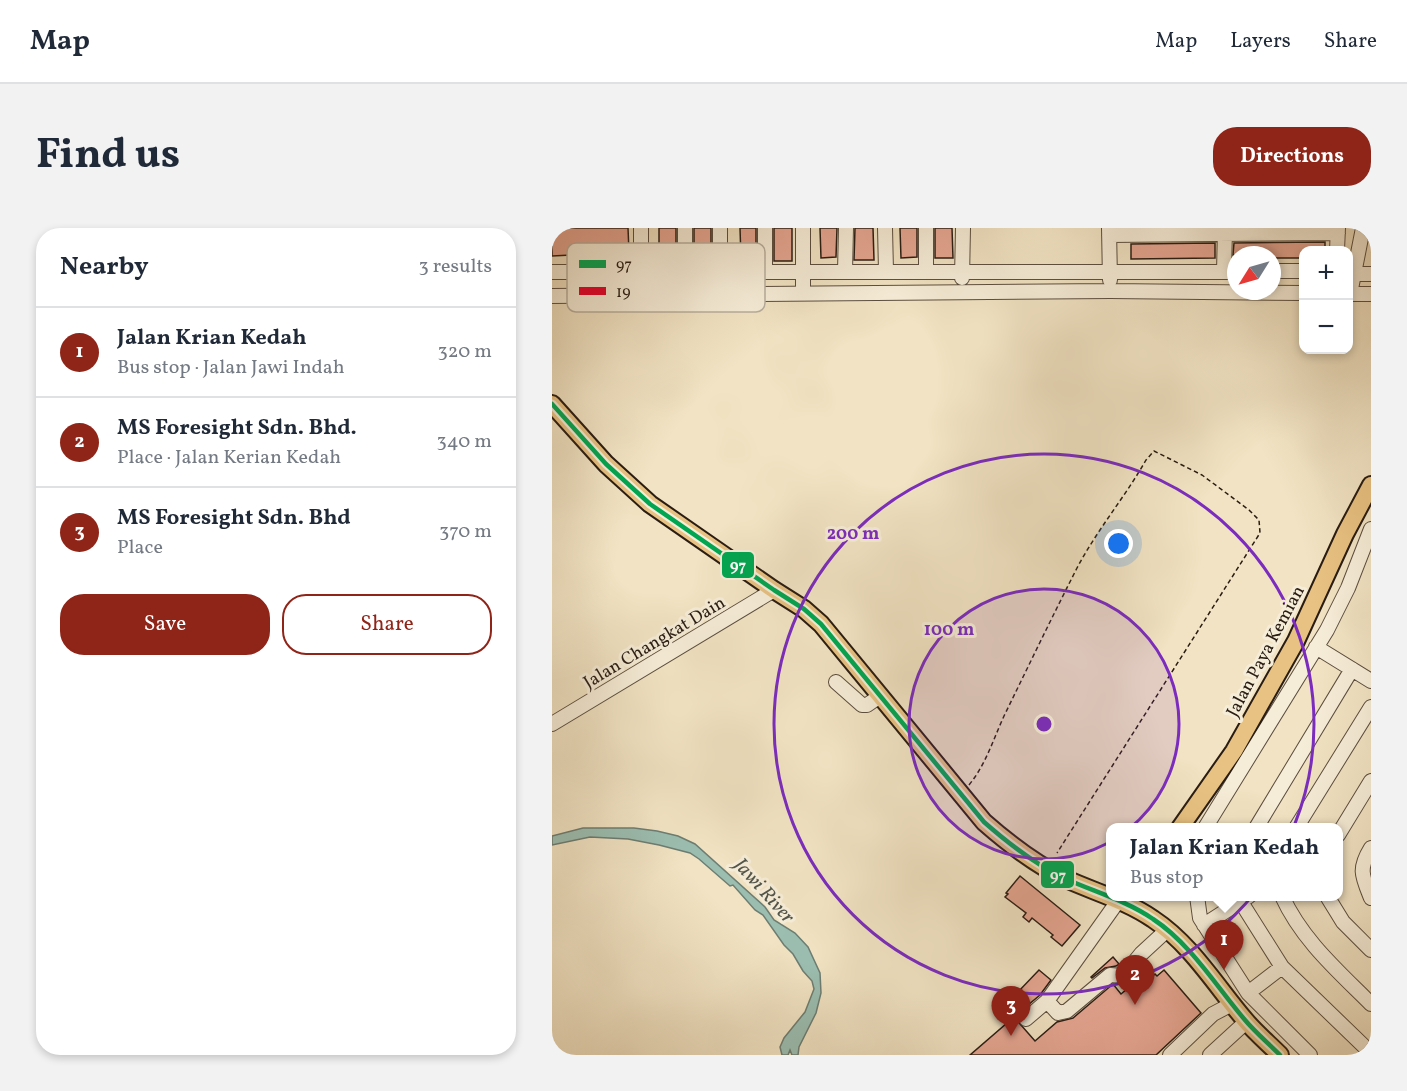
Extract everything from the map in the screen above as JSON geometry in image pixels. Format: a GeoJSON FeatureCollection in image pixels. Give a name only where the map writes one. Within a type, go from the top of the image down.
{"type":"FeatureCollection","features":[{"type":"Feature","properties":{"kind":"main road"},"geometry":{"type":"LineString","coordinates":[[552,404],[606,464],[650,504],[804,609],[821,624],[984,822],[1010,844],[1063,878],[1106,894]]}},
{"type":"Feature","properties":{"kind":"main road","name":"Jalan Paya Kemian"},"geometry":{"type":"LineString","coordinates":[[1184,823],[1234,751],[1296,641],[1345,534],[1371,485]]}},
{"type":"Feature","properties":{"kind":"main road"},"geometry":{"type":"LineString","coordinates":[[1123,901],[1154,919],[1183,944],[1246,1022],[1280,1055]]}},
{"type":"Feature","properties":{"kind":"street"},"geometry":{"type":"LineString","coordinates":[[765,228],[765,271],[1227,272]]}},
{"type":"Feature","properties":{"kind":"street"},"geometry":{"type":"LineString","coordinates":[[803,228],[803,293]]}},
{"type":"Feature","properties":{"kind":"street"},"geometry":{"type":"LineString","coordinates":[[846,228],[846,271]]}},
{"type":"Feature","properties":{"kind":"street"},"geometry":{"type":"LineString","coordinates":[[885,228],[886,271]]}},
{"type":"Feature","properties":{"kind":"street"},"geometry":{"type":"LineString","coordinates":[[926,228],[926,271]]}},
{"type":"Feature","properties":{"kind":"street"},"geometry":{"type":"LineString","coordinates":[[961,292],[963,228]]}},
{"type":"Feature","properties":{"kind":"street"},"geometry":{"type":"LineString","coordinates":[[1363,228],[1353,274],[1371,274]]}},
{"type":"Feature","properties":{"kind":"street"},"geometry":{"type":"LineString","coordinates":[[1110,291],[1109,231],[1338,231],[1337,246]]}},
{"type":"Feature","properties":{"kind":"street"},"geometry":{"type":"LineString","coordinates":[[1225,231],[1227,247]]}},
{"type":"Feature","properties":{"kind":"street"},"geometry":{"type":"LineString","coordinates":[[1281,271],[1299,271]]}},
{"type":"Feature","properties":{"kind":"street"},"geometry":{"type":"LineString","coordinates":[[552,272],[567,272]]}},
{"type":"Feature","properties":{"kind":"street"},"geometry":{"type":"LineString","coordinates":[[765,293],[1110,291],[1299,293]]}},
{"type":"Feature","properties":{"kind":"street"},"geometry":{"type":"LineString","coordinates":[[1353,294],[1371,294]]}},
{"type":"Feature","properties":{"kind":"street"},"geometry":{"type":"LineString","coordinates":[[552,296],[567,296]]}},
{"type":"Feature","properties":{"kind":"street"},"geometry":{"type":"LineString","coordinates":[[1212,823],[1316,647],[1348,588],[1368,546],[1371,529]]}},
{"type":"Feature","properties":{"kind":"street"},"geometry":{"type":"LineString","coordinates":[[1345,534],[1368,546]]}},
{"type":"Feature","properties":{"kind":"street","name":"Jalan Changkat Dain"},"geometry":{"type":"LineString","coordinates":[[552,724],[774,590]]}},
{"type":"Feature","properties":{"kind":"street"},"geometry":{"type":"LineString","coordinates":[[1316,647],[1371,681]]}},
{"type":"Feature","properties":{"kind":"street"},"geometry":{"type":"LineString","coordinates":[[1259,823],[1352,669]]}},
{"type":"Feature","properties":{"kind":"street"},"geometry":{"type":"LineString","coordinates":[[836,682],[862,705],[867,705],[880,696]]}},
{"type":"Feature","properties":{"kind":"street"},"geometry":{"type":"LineString","coordinates":[[1299,823],[1371,707]]}},
{"type":"Feature","properties":{"kind":"street"},"geometry":{"type":"LineString","coordinates":[[1343,827],[1371,781]]}},
{"type":"Feature","properties":{"kind":"street"},"geometry":{"type":"LineString","coordinates":[[1371,848],[1364,859],[1361,872],[1371,898]]}},
{"type":"Feature","properties":{"kind":"street"},"geometry":{"type":"LineString","coordinates":[[1026,1019],[1047,1001],[1116,901]]}},
{"type":"Feature","properties":{"kind":"street"},"geometry":{"type":"LineString","coordinates":[[1198,901],[1200,918],[1248,993],[1310,1055]]}},
{"type":"Feature","properties":{"kind":"street"},"geometry":{"type":"LineString","coordinates":[[1204,925],[1242,901]]}},
{"type":"Feature","properties":{"kind":"street"},"geometry":{"type":"LineString","coordinates":[[1246,901],[1282,967],[1371,1053]]}},
{"type":"Feature","properties":{"kind":"street"},"geometry":{"type":"LineString","coordinates":[[1283,901],[1312,946],[1371,1005]]}},
{"type":"Feature","properties":{"kind":"street"},"geometry":{"type":"LineString","coordinates":[[1330,901],[1343,922],[1371,950]]}},
{"type":"Feature","properties":{"kind":"street"},"geometry":{"type":"LineString","coordinates":[[1047,1001],[1058,1013],[1067,1011],[1110,975],[1123,976],[1141,954],[1167,930]]}},
{"type":"Feature","properties":{"kind":"street"},"geometry":{"type":"LineString","coordinates":[[1248,993],[1282,967]]}},
{"type":"Feature","properties":{"kind":"street"},"geometry":{"type":"LineString","coordinates":[[1170,1055],[1213,1014],[1232,1004]]}},
{"type":"Feature","properties":{"kind":"street"},"geometry":{"type":"LineString","coordinates":[[1210,1055],[1246,1022]]}},
{"type":"Feature","properties":{"kind":"path"},"geometry":{"type":"LineString","coordinates":[[961,795],[980,771],[1077,568],[1146,460],[1154,451],[1202,474],[1259,520],[1260,533],[1057,853]]}},
{"type":"Feature","properties":{"kind":"shaded area"},"geometry":{"type":"Polygon","coordinates":[[[583,828],[634,828],[657,831],[678,836],[695,844],[765,907],[774,920],[795,933],[808,947],[820,973],[821,993],[816,1013],[799,1047],[798,1055],[792,1055],[790,1050],[788,1055],[782,1055],[780,1047],[784,1038],[805,1012],[814,989],[812,981],[763,915],[755,910],[733,885],[730,886],[690,853],[628,839],[590,837],[552,845],[552,836],[583,828]]]}},
{"type":"Feature","properties":{"kind":"building"},"geometry":{"type":"Polygon","coordinates":[[[552,228],[628,228],[629,243],[567,243],[567,255],[552,256],[552,228]]]}},
{"type":"Feature","properties":{"kind":"building"},"geometry":{"type":"Polygon","coordinates":[[[659,228],[676,228],[676,243],[659,243],[659,228]]]}},
{"type":"Feature","properties":{"kind":"building"},"geometry":{"type":"Polygon","coordinates":[[[694,228],[711,228],[711,243],[694,243],[694,228]]]}},
{"type":"Feature","properties":{"kind":"building"},"geometry":{"type":"Polygon","coordinates":[[[740,228],[756,228],[756,243],[740,243],[740,228]]]}},
{"type":"Feature","properties":{"kind":"building"},"geometry":{"type":"Polygon","coordinates":[[[774,228],[792,228],[792,261],[774,261],[774,228]]]}},
{"type":"Feature","properties":{"kind":"building"},"geometry":{"type":"Polygon","coordinates":[[[820,228],[837,228],[836,257],[821,258],[820,228]]]}},
{"type":"Feature","properties":{"kind":"building"},"geometry":{"type":"Polygon","coordinates":[[[855,228],[873,228],[874,260],[854,260],[855,228]]]}},
{"type":"Feature","properties":{"kind":"building"},"geometry":{"type":"Polygon","coordinates":[[[900,228],[917,228],[917,257],[901,258],[900,228]]]}},
{"type":"Feature","properties":{"kind":"building"},"geometry":{"type":"Polygon","coordinates":[[[935,228],[952,228],[953,258],[935,258],[935,228]]]}},
{"type":"Feature","properties":{"kind":"building"},"geometry":{"type":"Polygon","coordinates":[[[1325,242],[1325,246],[1299,246],[1299,258],[1281,258],[1281,246],[1234,246],[1234,243],[1325,242]]]}},
{"type":"Feature","properties":{"kind":"building"},"geometry":{"type":"Polygon","coordinates":[[[1215,243],[1215,258],[1131,259],[1131,244],[1215,243]]]}},
{"type":"Feature","properties":{"kind":"building"},"geometry":{"type":"Polygon","coordinates":[[[1020,876],[1080,925],[1062,946],[1051,937],[1053,935],[1032,918],[1029,922],[1023,917],[1026,913],[1005,897],[1020,876]]]}},
{"type":"Feature","properties":{"kind":"building"},"geometry":{"type":"Polygon","coordinates":[[[1113,957],[1119,964],[1105,968],[1091,977],[1113,957]]]}},
{"type":"Feature","properties":{"kind":"building"},"geometry":{"type":"Polygon","coordinates":[[[1039,970],[1051,980],[1040,995],[1028,1005],[1016,994],[1039,970]]]}},
{"type":"Feature","properties":{"kind":"building"},"geometry":{"type":"Polygon","coordinates":[[[1164,970],[1201,1013],[1156,1055],[970,1055],[1014,1017],[1035,1041],[1057,1022],[1073,1018],[1113,984],[1121,994],[1139,979],[1144,984],[1155,974],[1157,976],[1164,970]]]}},
{"type":"Feature","properties":{"kind":"transit line","name":"97"},"geometry":{"type":"LineString","coordinates":[[552,404],[606,464],[650,504],[804,609],[821,624],[984,822],[1033,861],[1066,879],[1106,895]]}},
{"type":"Feature","properties":{"kind":"transit line","name":"97"},"geometry":{"type":"LineString","coordinates":[[1120,901],[1167,929],[1191,953],[1249,1024],[1280,1055]]}},
{"type":"Feature","properties":{"kind":"place","name":"Jalan Krian Kedah"},"geometry":{"type":"Point","coordinates":[1224,970]}},
{"type":"Feature","properties":{"kind":"place","name":"MS Foresight Sdn. Bhd."},"geometry":{"type":"Point","coordinates":[1135,1005]}},
{"type":"Feature","properties":{"kind":"place","name":"MS Foresight Sdn. Bhd"},"geometry":{"type":"Point","coordinates":[1011,1036]}},
{"type":"Feature","properties":{"kind":"water label","name":"Jawi River"},"geometry":{"type":"Point","coordinates":[765,890]}}]}
